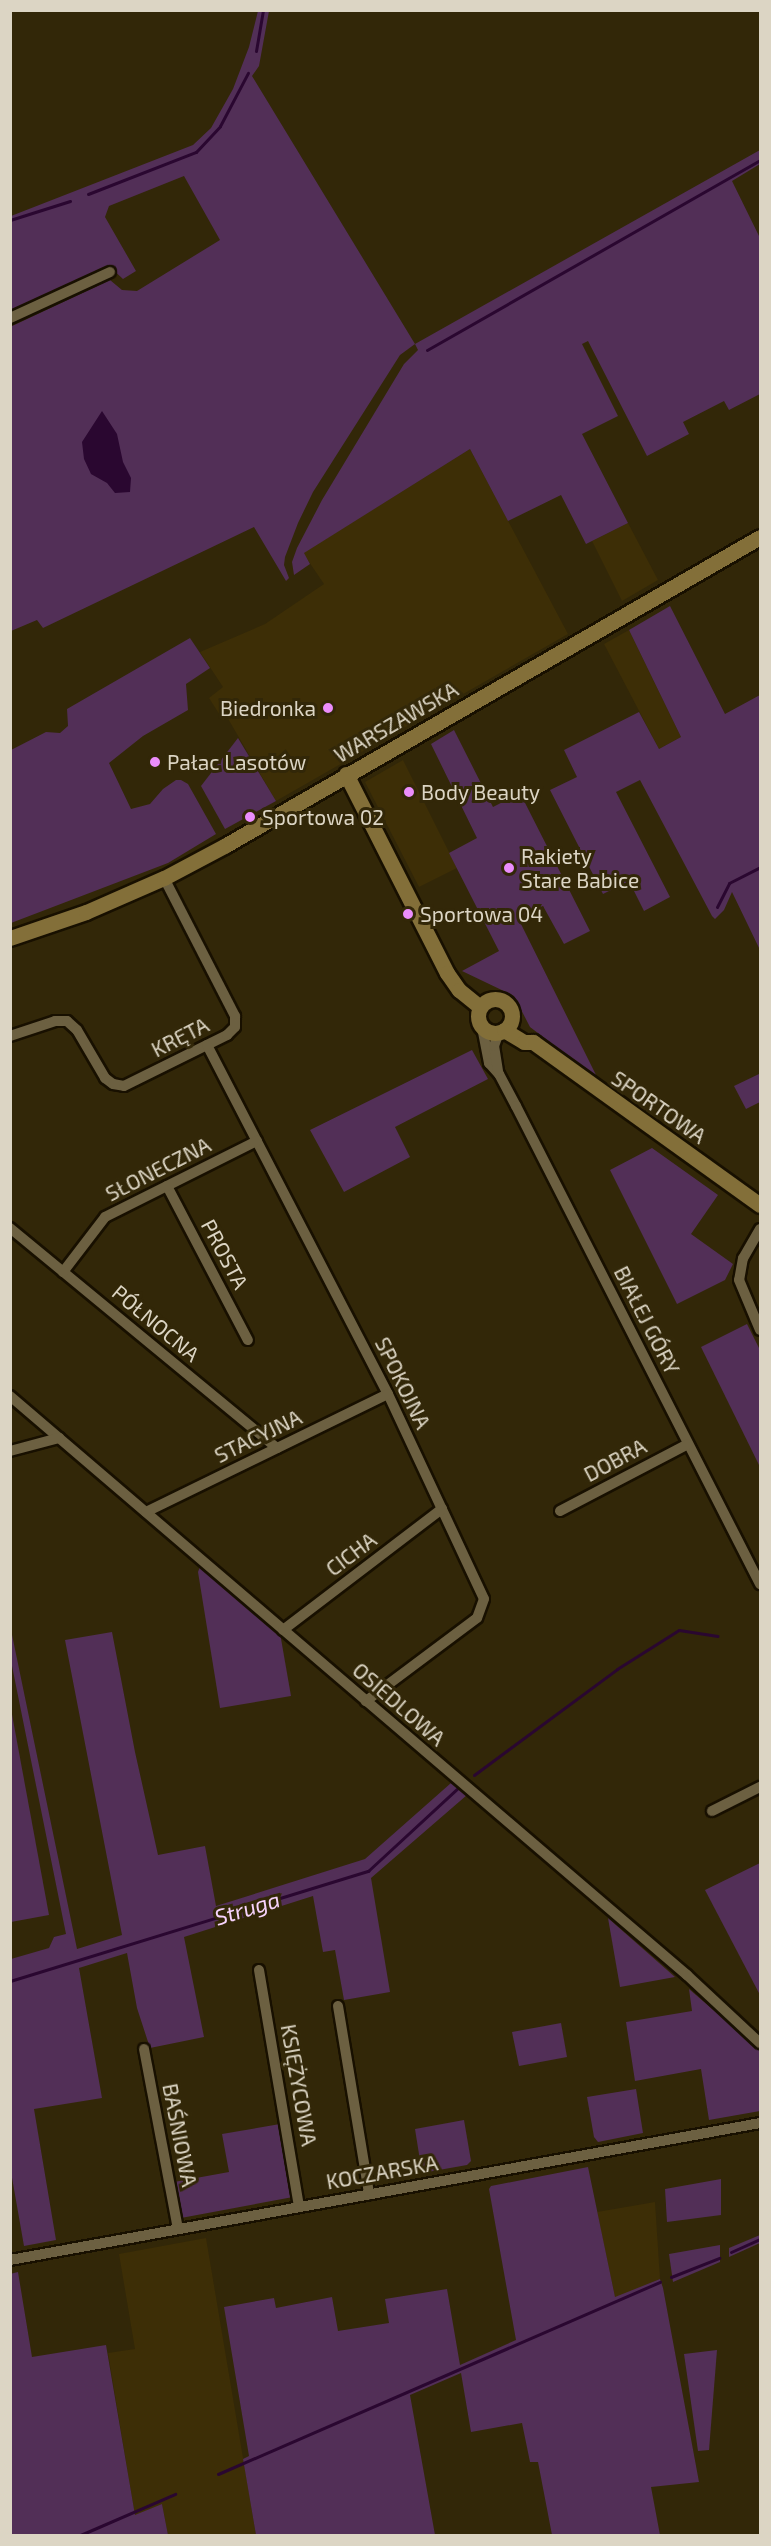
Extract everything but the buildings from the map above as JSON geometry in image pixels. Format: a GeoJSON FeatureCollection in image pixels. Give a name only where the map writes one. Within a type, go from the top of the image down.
{"type":"FeatureCollection","features":[{"type":"Feature","properties":{"kind":"main road","name":"WARSZAWSKA"},"geometry":{"type":"LineString","coordinates":[[10,938],[86,912],[164,878],[226,845],[760,537]]}},
{"type":"Feature","properties":{"kind":"main road"},"geometry":{"type":"LineString","coordinates":[[346,774],[447,973],[459,990],[480,1007]]}},
{"type":"Feature","properties":{"kind":"main road"},"geometry":{"type":"LineString","coordinates":[[487,1000],[501,1000],[508,1005],[505,1027],[490,1032],[478,1020],[480,1007],[487,1000]]}},
{"type":"Feature","properties":{"kind":"main road","name":"SPORTOWA"},"geometry":{"type":"LineString","coordinates":[[505,1027],[524,1042],[532,1042],[760,1205]]}},
{"type":"Feature","properties":{"kind":"street"},"geometry":{"type":"LineString","coordinates":[[10,318],[110,272]]}},
{"type":"Feature","properties":{"kind":"street","name":"KRĘTA"},"geometry":{"type":"LineString","coordinates":[[10,1036],[55,1021],[67,1021],[77,1030],[105,1078],[113,1084],[124,1086],[207,1045],[235,1027],[235,1016],[164,878]]}},
{"type":"Feature","properties":{"kind":"street","name":"BIAŁEJ GÓRY"},"geometry":{"type":"LineString","coordinates":[[483,1027],[485,1053],[489,1063],[499,1074],[760,1584]]}},
{"type":"Feature","properties":{"kind":"street","name":"BIAŁEJ GÓRY"},"geometry":{"type":"LineString","coordinates":[[499,1074],[494,1046],[505,1027]]}},
{"type":"Feature","properties":{"kind":"street","name":"SPOKOJNA"},"geometry":{"type":"LineString","coordinates":[[207,1045],[388,1394],[484,1599],[482,1610],[477,1618],[366,1701]]}},
{"type":"Feature","properties":{"kind":"street","name":"SŁONECZNA"},"geometry":{"type":"LineString","coordinates":[[63,1272],[105,1217],[257,1141]]}},
{"type":"Feature","properties":{"kind":"street","name":"PROSTA"},"geometry":{"type":"LineString","coordinates":[[167,1186],[249,1340]]}},
{"type":"Feature","properties":{"kind":"street","name":"PÓŁNOCNA"},"geometry":{"type":"LineString","coordinates":[[10,1228],[277,1448]]}},
{"type":"Feature","properties":{"kind":"street"},"geometry":{"type":"LineString","coordinates":[[760,1229],[743,1258],[739,1280],[760,1330]]}},
{"type":"Feature","properties":{"kind":"street","name":"STACYJNA"},"geometry":{"type":"LineString","coordinates":[[146,1512],[388,1394]]}},
{"type":"Feature","properties":{"kind":"street","name":"OSIEDLOWA"},"geometry":{"type":"LineString","coordinates":[[10,1396],[687,1975],[760,2043]]}},
{"type":"Feature","properties":{"kind":"street"},"geometry":{"type":"LineString","coordinates":[[10,1451],[59,1438]]}},
{"type":"Feature","properties":{"kind":"street","name":"DOBRA"},"geometry":{"type":"LineString","coordinates":[[560,1511],[688,1444]]}},
{"type":"Feature","properties":{"kind":"street","name":"CICHA"},"geometry":{"type":"LineString","coordinates":[[283,1630],[442,1509]]}},
{"type":"Feature","properties":{"kind":"street"},"geometry":{"type":"LineString","coordinates":[[712,1811],[760,1787]]}},
{"type":"Feature","properties":{"kind":"street","name":"KSIĘŻYCOWA"},"geometry":{"type":"LineString","coordinates":[[259,1970],[299,2207]]}},
{"type":"Feature","properties":{"kind":"street"},"geometry":{"type":"LineString","coordinates":[[338,2006],[369,2194]]}},
{"type":"Feature","properties":{"kind":"street","name":"BAŚNIOWA"},"geometry":{"type":"LineString","coordinates":[[144,2049],[178,2229]]}},
{"type":"Feature","properties":{"kind":"street","name":"KOCZARSKA"},"geometry":{"type":"LineString","coordinates":[[10,2260],[760,2123]]}},
{"type":"Feature","properties":{"kind":"shaded area"},"geometry":{"type":"Polygon","coordinates":[[[258,11],[269,11],[259,66],[252,76],[415,344],[400,355],[313,492],[285,557],[284,565],[289,578],[286,581],[254,527],[43,628],[37,620],[11,631],[10,327],[110,280],[122,290],[137,291],[220,240],[184,176],[109,206],[105,217],[136,271],[123,279],[109,266],[11,310],[11,216],[193,145],[211,128],[233,89],[249,47],[258,11]]]}},
{"type":"Feature","properties":{"kind":"shaded area"},"geometry":{"type":"Polygon","coordinates":[[[760,150],[760,164],[732,181],[760,238],[760,394],[729,410],[724,401],[683,422],[689,434],[647,456],[588,341],[582,344],[618,416],[582,434],[628,523],[586,544],[561,495],[508,521],[470,449],[304,553],[310,564],[294,575],[292,562],[297,548],[322,500],[404,364],[418,350],[415,344],[760,150]]]}},
{"type":"Feature","properties":{"kind":"shaded area"},"geometry":{"type":"Polygon","coordinates":[[[102,411],[117,434],[123,462],[131,478],[130,492],[115,493],[107,483],[91,474],[84,459],[82,442],[102,411]]]}},
{"type":"Feature","properties":{"kind":"shaded area"},"geometry":{"type":"Polygon","coordinates":[[[470,449],[568,634],[276,801],[227,717],[223,720],[209,698],[223,687],[200,652],[265,624],[324,584],[303,553],[470,449]]]}},
{"type":"Feature","properties":{"kind":"shaded area"},"geometry":{"type":"Polygon","coordinates":[[[628,523],[658,580],[622,601],[592,541],[628,523]]]}},
{"type":"Feature","properties":{"kind":"shaded area"},"geometry":{"type":"Polygon","coordinates":[[[670,606],[725,714],[760,695],[760,950],[732,892],[724,910],[715,919],[712,916],[640,780],[616,792],[670,897],[644,911],[629,881],[603,894],[550,790],[577,777],[564,750],[639,712],[659,749],[681,737],[629,630],[670,606]]]}},
{"type":"Feature","properties":{"kind":"shaded area"},"geometry":{"type":"Polygon","coordinates":[[[629,630],[681,737],[659,749],[604,644],[629,630]]]}},
{"type":"Feature","properties":{"kind":"shaded area"},"geometry":{"type":"Polygon","coordinates":[[[190,638],[210,668],[186,684],[188,710],[143,736],[109,763],[131,809],[150,804],[163,789],[176,780],[188,784],[216,834],[168,863],[11,923],[11,750],[46,732],[60,733],[68,726],[67,709],[190,638]]]}},
{"type":"Feature","properties":{"kind":"shaded area"},"geometry":{"type":"Polygon","coordinates":[[[454,730],[493,807],[520,793],[590,931],[564,944],[543,906],[518,918],[598,1079],[530,1027],[514,996],[462,971],[499,951],[449,853],[477,838],[431,744],[454,730]]]}},
{"type":"Feature","properties":{"kind":"shaded area"},"geometry":{"type":"Polygon","coordinates":[[[238,738],[276,801],[225,829],[201,786],[238,738]]]}},
{"type":"Feature","properties":{"kind":"shaded area"},"geometry":{"type":"Polygon","coordinates":[[[403,760],[457,868],[419,887],[365,782],[403,760]]]}},
{"type":"Feature","properties":{"kind":"shaded area"},"geometry":{"type":"Polygon","coordinates":[[[472,1050],[488,1079],[395,1127],[410,1157],[344,1192],[310,1130],[472,1050]]]}},
{"type":"Feature","properties":{"kind":"shaded area"},"geometry":{"type":"Polygon","coordinates":[[[759,1074],[760,1102],[746,1109],[734,1086],[759,1074]]]}},
{"type":"Feature","properties":{"kind":"shaded area"},"geometry":{"type":"Polygon","coordinates":[[[652,1148],[718,1195],[691,1234],[733,1264],[725,1280],[677,1304],[610,1170],[652,1148]]]}},
{"type":"Feature","properties":{"kind":"shaded area"},"geometry":{"type":"Polygon","coordinates":[[[747,1324],[760,1350],[760,1467],[701,1347],[747,1324]]]}},
{"type":"Feature","properties":{"kind":"shaded area"},"geometry":{"type":"Polygon","coordinates":[[[201,1564],[280,1633],[291,1696],[220,1708],[198,1572],[201,1564]]]}},
{"type":"Feature","properties":{"kind":"shaded area"},"geometry":{"type":"Polygon","coordinates":[[[10,1625],[77,1949],[122,1935],[65,1640],[112,1632],[158,1855],[205,1846],[216,1906],[365,1859],[451,1783],[467,1795],[371,1878],[390,1992],[344,2000],[335,1950],[323,1952],[313,1896],[184,1937],[204,2037],[150,2048],[137,2008],[127,1953],[79,1968],[102,2098],[34,2109],[56,2240],[24,2246],[11,2172],[11,1959],[49,1948],[54,1937],[66,1934],[11,1661],[10,1625]]]}},
{"type":"Feature","properties":{"kind":"shaded area"},"geometry":{"type":"Polygon","coordinates":[[[11,1709],[49,1915],[10,1922],[11,1709]]]}},
{"type":"Feature","properties":{"kind":"shaded area"},"geometry":{"type":"Polygon","coordinates":[[[760,1863],[760,1995],[705,1890],[760,1863]]]}},
{"type":"Feature","properties":{"kind":"shaded area"},"geometry":{"type":"Polygon","coordinates":[[[608,1918],[675,1977],[620,1987],[608,1918]]]}},
{"type":"Feature","properties":{"kind":"shaded area"},"geometry":{"type":"Polygon","coordinates":[[[689,1989],[760,2050],[760,2111],[709,2120],[701,2069],[635,2081],[626,2022],[692,2011],[689,1989]]]}},
{"type":"Feature","properties":{"kind":"shaded area"},"geometry":{"type":"Polygon","coordinates":[[[561,2023],[567,2057],[519,2066],[512,2032],[561,2023]]]}},
{"type":"Feature","properties":{"kind":"shaded area"},"geometry":{"type":"Polygon","coordinates":[[[636,2089],[643,2133],[598,2142],[594,2137],[587,2097],[636,2089]]]}},
{"type":"Feature","properties":{"kind":"shaded area"},"geometry":{"type":"Polygon","coordinates":[[[464,2120],[471,2161],[467,2165],[422,2173],[415,2129],[464,2120]]]}},
{"type":"Feature","properties":{"kind":"shaded area"},"geometry":{"type":"Polygon","coordinates":[[[280,2124],[293,2197],[181,2218],[174,2182],[229,2172],[222,2134],[280,2124]]]}},
{"type":"Feature","properties":{"kind":"shaded area"},"geometry":{"type":"Polygon","coordinates":[[[588,2167],[615,2297],[660,2279],[663,2288],[699,2482],[651,2487],[660,2535],[552,2535],[538,2462],[530,2462],[522,2423],[471,2432],[461,2373],[410,2395],[435,2535],[256,2535],[243,2459],[249,2456],[224,2307],[274,2298],[276,2308],[332,2297],[338,2331],[389,2323],[385,2299],[447,2289],[460,2365],[516,2340],[489,2189],[491,2186],[588,2167]]]}},
{"type":"Feature","properties":{"kind":"shaded area"},"geometry":{"type":"Polygon","coordinates":[[[721,2179],[721,2215],[667,2222],[665,2189],[721,2179]]]}},
{"type":"Feature","properties":{"kind":"shaded area"},"geometry":{"type":"Polygon","coordinates":[[[655,2202],[660,2279],[615,2298],[597,2212],[655,2202]]]}},
{"type":"Feature","properties":{"kind":"shaded area"},"geometry":{"type":"Polygon","coordinates":[[[760,2235],[760,2243],[729,2257],[729,2248],[760,2235]]]}},
{"type":"Feature","properties":{"kind":"shaded area"},"geometry":{"type":"Polygon","coordinates":[[[206,2238],[256,2535],[168,2535],[162,2504],[135,2516],[108,2353],[135,2349],[119,2254],[206,2238]]]}},
{"type":"Feature","properties":{"kind":"shaded area"},"geometry":{"type":"Polygon","coordinates":[[[720,2245],[720,2262],[673,2282],[669,2254],[720,2245]]]}},
{"type":"Feature","properties":{"kind":"shaded area"},"geometry":{"type":"Polygon","coordinates":[[[18,2272],[32,2357],[106,2345],[135,2515],[162,2504],[168,2535],[11,2535],[10,2274],[18,2272]]]}},
{"type":"Feature","properties":{"kind":"shaded area"},"geometry":{"type":"Polygon","coordinates":[[[717,2350],[709,2450],[698,2451],[684,2354],[717,2350]]]}},
{"type":"Feature","properties":{"kind":"waterway"},"geometry":{"type":"LineString","coordinates":[[256,51],[263,10]]}},
{"type":"Feature","properties":{"kind":"waterway"},"geometry":{"type":"LineString","coordinates":[[88,194],[196,152],[220,126],[248,73]]}},
{"type":"Feature","properties":{"kind":"waterway"},"geometry":{"type":"LineString","coordinates":[[427,350],[760,160]]}},
{"type":"Feature","properties":{"kind":"waterway"},"geometry":{"type":"LineString","coordinates":[[10,220],[70,201]]}},
{"type":"Feature","properties":{"kind":"waterway"},"geometry":{"type":"LineString","coordinates":[[717,907],[729,883],[760,867]]}},
{"type":"Feature","properties":{"kind":"waterway","name":"Struga"},"geometry":{"type":"LineString","coordinates":[[474,1775],[617,1669],[679,1630],[718,1636]]}},
{"type":"Feature","properties":{"kind":"waterway","name":"Struga"},"geometry":{"type":"LineString","coordinates":[[10,1981],[368,1871],[457,1789]]}},
{"type":"Feature","properties":{"kind":"waterway"},"geometry":{"type":"LineString","coordinates":[[731,2252],[760,2239]]}},
{"type":"Feature","properties":{"kind":"waterway"},"geometry":{"type":"LineString","coordinates":[[671,2277],[719,2258]]}},
{"type":"Feature","properties":{"kind":"waterway"},"geometry":{"type":"LineString","coordinates":[[218,2474],[660,2282]]}},
{"type":"Feature","properties":{"kind":"waterway"},"geometry":{"type":"LineString","coordinates":[[78,2536],[175,2494]]}},
{"type":"Feature","properties":{"kind":"place","name":"Biedronka"},"geometry":{"type":"Point","coordinates":[328,708]}},
{"type":"Feature","properties":{"kind":"place","name":"Pałac Lasotów"},"geometry":{"type":"Point","coordinates":[155,762]}},
{"type":"Feature","properties":{"kind":"place","name":"Body Beauty"},"geometry":{"type":"Point","coordinates":[409,792]}},
{"type":"Feature","properties":{"kind":"place","name":"Sportowa 02"},"geometry":{"type":"Point","coordinates":[250,817]}},
{"type":"Feature","properties":{"kind":"place","name":"Rakiety Stare Babice"},"geometry":{"type":"Point","coordinates":[509,868]}},
{"type":"Feature","properties":{"kind":"place","name":"Sportowa 04"},"geometry":{"type":"Point","coordinates":[408,914]}}]}
